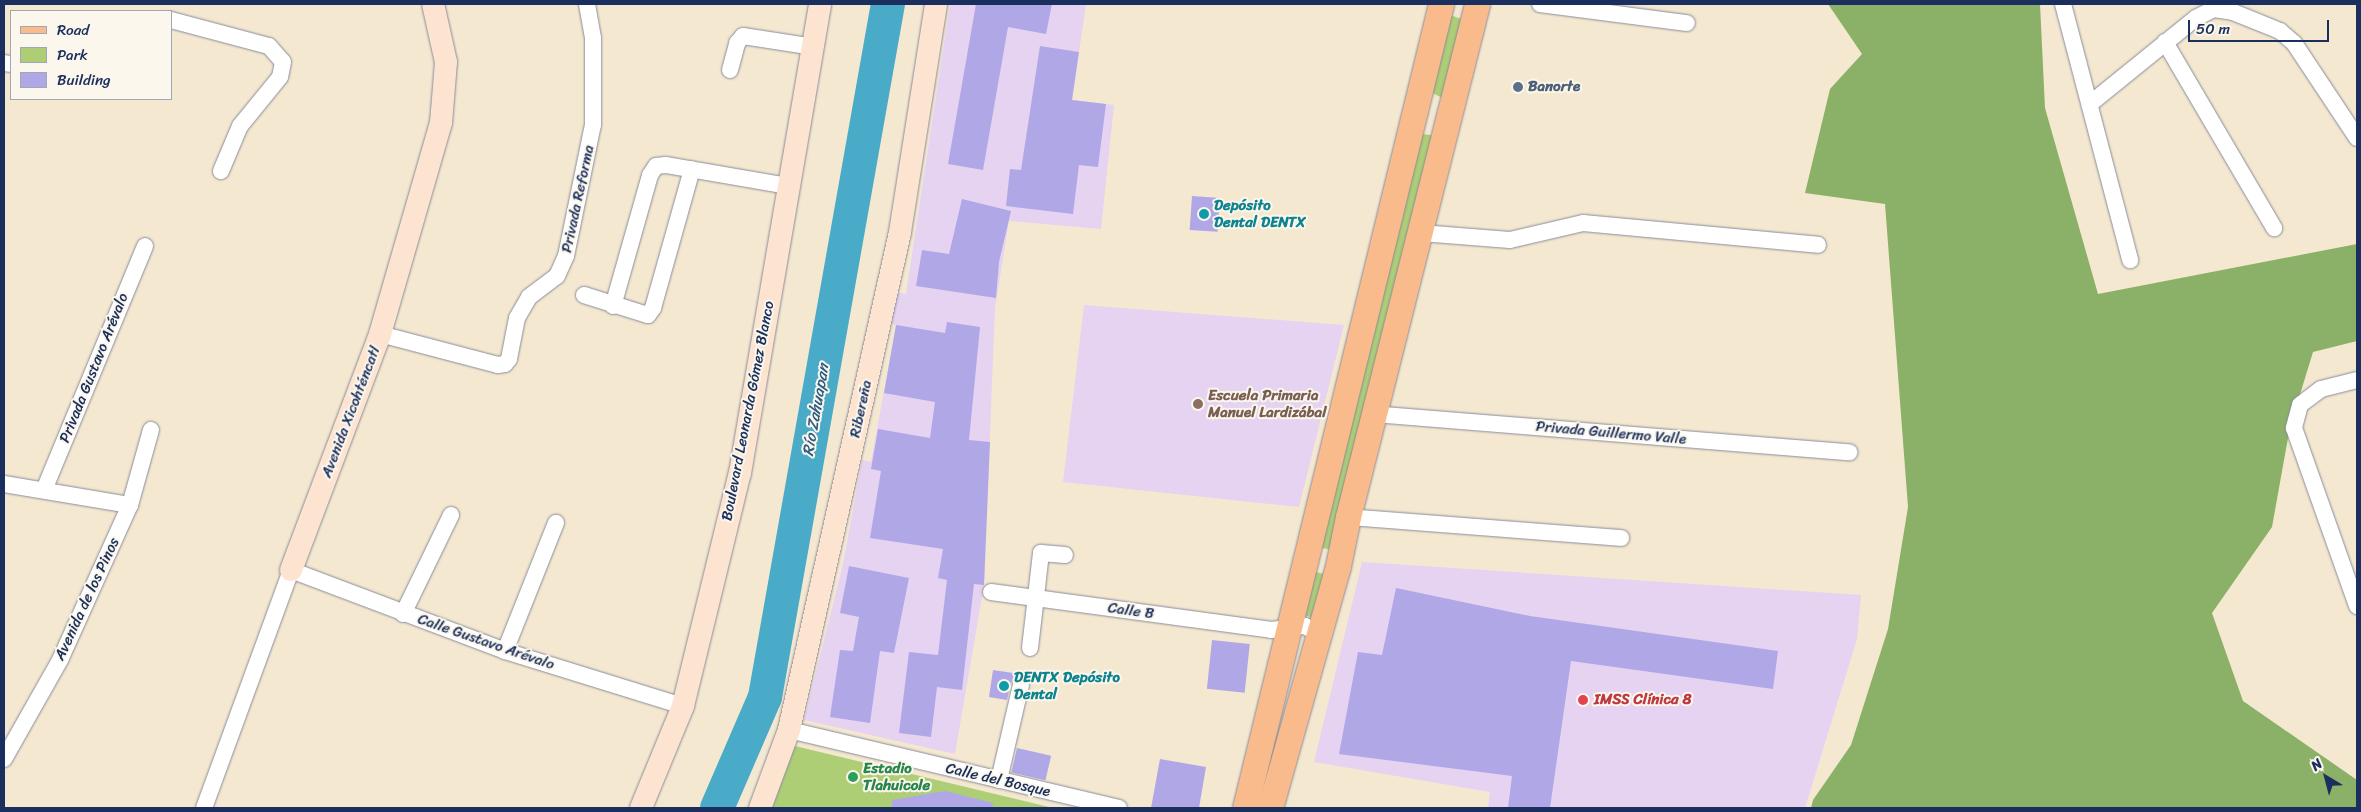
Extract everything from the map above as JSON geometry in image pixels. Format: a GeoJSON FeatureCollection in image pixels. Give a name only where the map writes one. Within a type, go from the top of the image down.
{"type":"FeatureCollection","features":[{"type":"Feature","properties":{"kind":"main road"},"geometry":{"type":"LineString","coordinates":[[1245,808],[1282,632],[1442,4]]}},
{"type":"Feature","properties":{"kind":"main road"},"geometry":{"type":"LineString","coordinates":[[1270,808],[1318,639],[1373,414],[1478,4]]}},
{"type":"Feature","properties":{"kind":"street","name":"Avenida Xicohténcatl"},"geometry":{"type":"LineString","coordinates":[[204,808],[380,334],[441,123],[446,62],[433,4]]}},
{"type":"Feature","properties":{"kind":"street","name":"Privada Reforma"},"geometry":{"type":"LineString","coordinates":[[380,334],[498,365],[505,364],[509,359],[517,318],[529,297],[557,276],[566,256],[593,125],[593,38],[587,4]]}},
{"type":"Feature","properties":{"kind":"street","name":"Boulevard Leonarda Gómez Blanco"},"geometry":{"type":"LineString","coordinates":[[641,808],[683,706],[740,473],[820,4]]}},
{"type":"Feature","properties":{"kind":"street","name":"Ribereña"},"geometry":{"type":"LineString","coordinates":[[760,808],[789,730],[900,232],[936,4]]}},
{"type":"Feature","properties":{"kind":"street"},"geometry":{"type":"LineString","coordinates":[[1540,4],[1687,23]]}},
{"type":"Feature","properties":{"kind":"street"},"geometry":{"type":"LineString","coordinates":[[2063,4],[2091,103],[2130,260]]}},
{"type":"Feature","properties":{"kind":"street"},"geometry":{"type":"LineString","coordinates":[[2091,103],[2196,18],[2214,10],[2233,12],[2280,31],[2294,43],[2357,138]]}},
{"type":"Feature","properties":{"kind":"street"},"geometry":{"type":"LineString","coordinates":[[172,20],[269,46],[283,62],[280,77],[240,126],[220,170]]}},
{"type":"Feature","properties":{"kind":"street"},"geometry":{"type":"LineString","coordinates":[[730,70],[737,43],[742,36],[814,47]]}},
{"type":"Feature","properties":{"kind":"street"},"geometry":{"type":"LineString","coordinates":[[2165,42],[2274,228]]}},
{"type":"Feature","properties":{"kind":"street"},"geometry":{"type":"LineString","coordinates":[[613,306],[650,175],[656,166],[692,169],[788,186]]}},
{"type":"Feature","properties":{"kind":"street"},"geometry":{"type":"LineString","coordinates":[[584,295],[640,315],[648,315],[653,308],[692,169]]}},
{"type":"Feature","properties":{"kind":"street"},"geometry":{"type":"LineString","coordinates":[[1420,234],[1510,240],[1583,223],[1818,244]]}},
{"type":"Feature","properties":{"kind":"street","name":"Privada Gustavo Arévalo"},"geometry":{"type":"LineString","coordinates":[[44,490],[146,246]]}},
{"type":"Feature","properties":{"kind":"street"},"geometry":{"type":"LineString","coordinates":[[2357,380],[2321,389],[2300,405],[2294,428],[2357,606]]}},
{"type":"Feature","properties":{"kind":"street","name":"Privada Guillermo Valle"},"geometry":{"type":"LineString","coordinates":[[1373,414],[1848,452]]}},
{"type":"Feature","properties":{"kind":"street","name":"Avenida de los Pinos"},"geometry":{"type":"LineString","coordinates":[[4,759],[60,660],[130,506],[151,430]]}},
{"type":"Feature","properties":{"kind":"street"},"geometry":{"type":"LineString","coordinates":[[4,484],[130,506]]}},
{"type":"Feature","properties":{"kind":"street"},"geometry":{"type":"LineString","coordinates":[[404,614],[451,515]]}},
{"type":"Feature","properties":{"kind":"street"},"geometry":{"type":"LineString","coordinates":[[1348,517],[1621,538]]}},
{"type":"Feature","properties":{"kind":"street"},"geometry":{"type":"LineString","coordinates":[[505,651],[556,523]]}},
{"type":"Feature","properties":{"kind":"street"},"geometry":{"type":"LineString","coordinates":[[1030,648],[1041,553],[1065,555]]}},
{"type":"Feature","properties":{"kind":"street","name":"Calle Gustavo Arévalo"},"geometry":{"type":"LineString","coordinates":[[292,570],[505,651],[683,706]]}},
{"type":"Feature","properties":{"kind":"street","name":"Calle B"},"geometry":{"type":"LineString","coordinates":[[991,592],[1282,632],[1301,647],[1318,639]]}},
{"type":"Feature","properties":{"kind":"street"},"geometry":{"type":"LineString","coordinates":[[1000,780],[1021,685]]}},
{"type":"Feature","properties":{"kind":"street","name":"Calle del Bosque"},"geometry":{"type":"LineString","coordinates":[[789,730],[1119,808]]}},
{"type":"Feature","properties":{"kind":"shaded area"},"geometry":{"type":"Polygon","coordinates":[[[950,4],[1086,4],[1072,100],[1114,105],[1101,229],[1009,221],[995,308],[984,585],[955,754],[804,720],[843,564],[862,460],[871,462],[896,325],[888,324],[894,292],[906,294],[950,4]]]}},
{"type":"Feature","properties":{"kind":"shaded area","name":"Escuela Primaria Manuel Lardizábal"},"geometry":{"type":"Polygon","coordinates":[[[1084,305],[1344,325],[1299,507],[1063,482],[1084,305]]]}},
{"type":"Feature","properties":{"kind":"shaded area","name":"IMSS Clínica 8"},"geometry":{"type":"Polygon","coordinates":[[[1362,562],[1861,595],[1857,639],[1805,808],[1488,808],[1490,792],[1314,762],[1362,562]]]}},
{"type":"Feature","properties":{"kind":"green space"},"geometry":{"type":"Polygon","coordinates":[[[1828,4],[2040,4],[2045,108],[2098,294],[2357,244],[2357,341],[2313,352],[2290,427],[2272,527],[2212,613],[2243,701],[2357,780],[2357,808],[1811,808],[1813,800],[1851,745],[1888,629],[1908,507],[1885,204],[1805,193],[1830,89],[1862,54],[1828,4]]]}},
{"type":"Feature","properties":{"kind":"green space"},"geometry":{"type":"Polygon","coordinates":[[[1445,13],[1464,20],[1447,100],[1430,92],[1445,13]]]}},
{"type":"Feature","properties":{"kind":"green space"},"geometry":{"type":"Polygon","coordinates":[[[1417,133],[1442,137],[1335,550],[1314,547],[1417,133]]]}},
{"type":"Feature","properties":{"kind":"green space"},"geometry":{"type":"Polygon","coordinates":[[[1307,570],[1328,575],[1318,619],[1297,614],[1307,570]]]}},
{"type":"Feature","properties":{"kind":"green space","name":"Estadio Tlahuicole"},"geometry":{"type":"Polygon","coordinates":[[[795,746],[1053,808],[772,808],[795,746]]]}},
{"type":"Feature","properties":{"kind":"building"},"geometry":{"type":"Polygon","coordinates":[[[976,4],[1052,4],[1046,34],[1008,27],[983,170],[948,164],[976,4]]]}},
{"type":"Feature","properties":{"kind":"building"},"geometry":{"type":"Polygon","coordinates":[[[1040,46],[1079,52],[1072,100],[1106,104],[1098,167],[1079,165],[1073,214],[1006,206],[1010,169],[1021,170],[1040,46]]]}},
{"type":"Feature","properties":{"kind":"building","name":"Depósito Dental DENTX"},"geometry":{"type":"Polygon","coordinates":[[[1192,196],[1220,198],[1218,232],[1190,230],[1192,196]]]}},
{"type":"Feature","properties":{"kind":"building"},"geometry":{"type":"Polygon","coordinates":[[[962,199],[1011,211],[999,262],[996,298],[916,286],[922,250],[949,254],[962,199]]]}},
{"type":"Feature","properties":{"kind":"building"},"geometry":{"type":"Polygon","coordinates":[[[947,322],[980,327],[969,440],[990,442],[984,585],[974,584],[962,690],[937,687],[931,737],[899,733],[909,652],[938,655],[947,580],[938,578],[943,549],[870,538],[881,471],[871,469],[878,429],[930,438],[935,402],[884,393],[896,325],[945,333],[947,322]]]}},
{"type":"Feature","properties":{"kind":"building"},"geometry":{"type":"Polygon","coordinates":[[[849,566],[909,578],[894,653],[880,651],[870,723],[830,717],[840,650],[853,651],[859,617],[840,613],[849,566]]]}},
{"type":"Feature","properties":{"kind":"building"},"geometry":{"type":"Polygon","coordinates":[[[1396,588],[1530,616],[1778,651],[1773,689],[1571,661],[1550,808],[1508,808],[1512,776],[1339,754],[1358,652],[1382,655],[1396,588]]]}},
{"type":"Feature","properties":{"kind":"building"},"geometry":{"type":"Polygon","coordinates":[[[1212,640],[1250,644],[1245,693],[1207,689],[1212,640]]]}},
{"type":"Feature","properties":{"kind":"building","name":"DENTX Depósito Dental"},"geometry":{"type":"Polygon","coordinates":[[[993,670],[1019,674],[1011,682],[1007,700],[989,697],[993,670]]]}},
{"type":"Feature","properties":{"kind":"building"},"geometry":{"type":"Polygon","coordinates":[[[1017,748],[1051,756],[1045,780],[1011,772],[1017,748]]]}},
{"type":"Feature","properties":{"kind":"building"},"geometry":{"type":"Polygon","coordinates":[[[1160,759],[1206,767],[1199,808],[1151,808],[1160,759]]]}},
{"type":"Feature","properties":{"kind":"building"},"geometry":{"type":"Polygon","coordinates":[[[945,791],[993,803],[992,808],[892,808],[892,800],[945,791]]]}},
{"type":"Feature","properties":{"kind":"waterway","name":"Río Zahuapan"},"geometry":{"type":"LineString","coordinates":[[717,808],[765,697],[888,4]]}},
{"type":"Feature","properties":{"kind":"place","name":"Banorte"},"geometry":{"type":"Point","coordinates":[1518,87]}},
{"type":"Feature","properties":{"kind":"place","name":"Depósito Dental DENTX"},"geometry":{"type":"Point","coordinates":[1204,214]}},
{"type":"Feature","properties":{"kind":"place","name":"Escuela Primaria Manuel Lardizábal"},"geometry":{"type":"Point","coordinates":[1198,404]}},
{"type":"Feature","properties":{"kind":"place","name":"DENTX Depósito Dental"},"geometry":{"type":"Point","coordinates":[1004,686]}},
{"type":"Feature","properties":{"kind":"place","name":"IMSS Clínica 8"},"geometry":{"type":"Point","coordinates":[1583,700]}},
{"type":"Feature","properties":{"kind":"place","name":"Estadio Tlahuicole"},"geometry":{"type":"Point","coordinates":[853,777]}}]}
